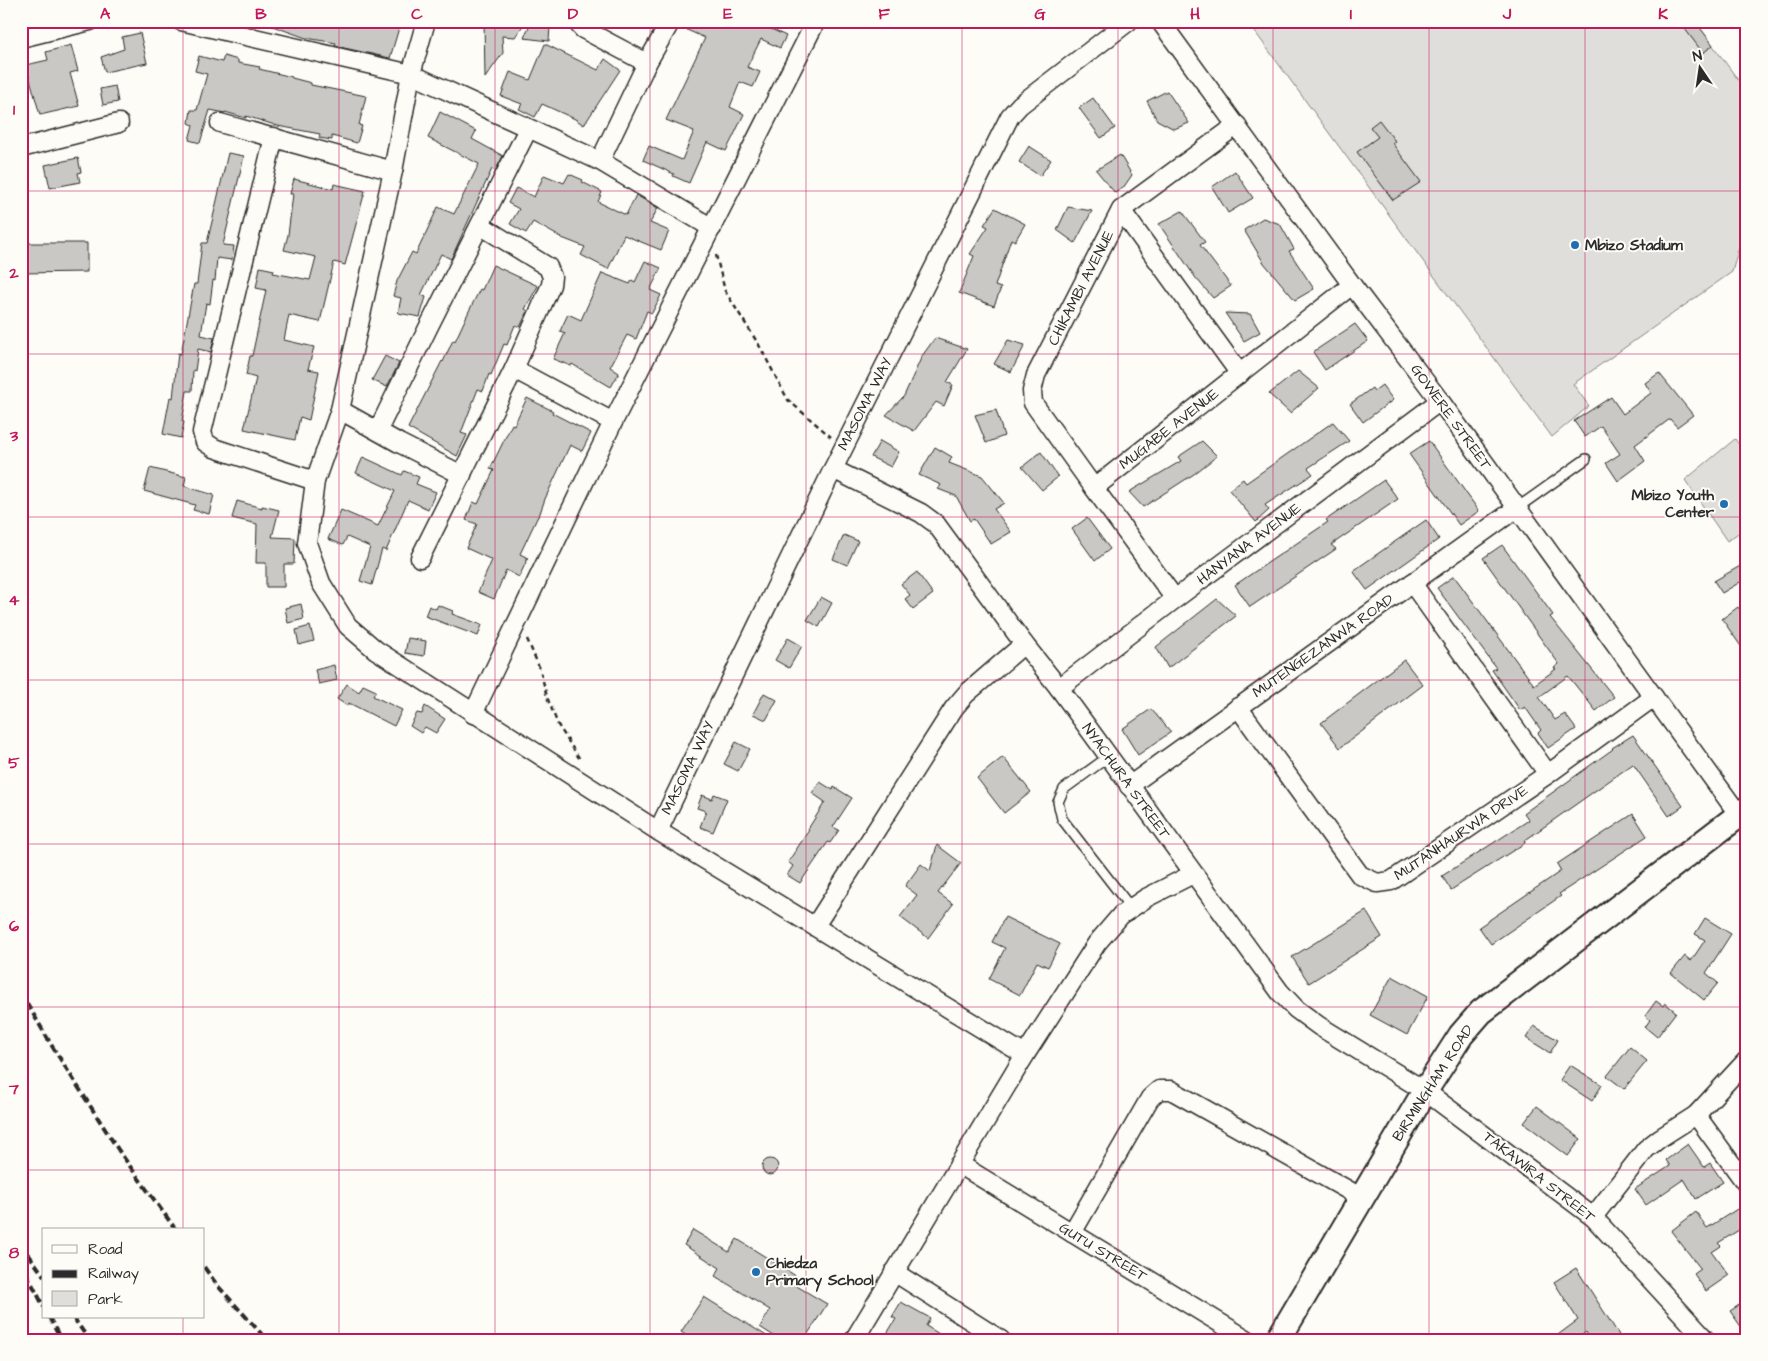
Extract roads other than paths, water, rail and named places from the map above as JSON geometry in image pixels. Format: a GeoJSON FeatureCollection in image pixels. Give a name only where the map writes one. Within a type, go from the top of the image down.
{"type":"FeatureCollection","features":[{"type":"Feature","properties":{"kind":"street"},"geometry":{"type":"LineString","coordinates":[[21,38],[65,24],[90,21]]}},
{"type":"Feature","properties":{"kind":"street"},"geometry":{"type":"LineString","coordinates":[[181,21],[411,74],[600,162],[712,228]]}},
{"type":"Feature","properties":{"kind":"street"},"geometry":{"type":"LineString","coordinates":[[426,21],[411,74],[393,171],[340,410],[315,481],[307,543],[321,583],[348,626],[376,650],[473,714],[658,830],[1024,1055]]}},
{"type":"Feature","properties":{"kind":"street"},"geometry":{"type":"LineString","coordinates":[[576,21],[584,29],[647,63]]}},
{"type":"Feature","properties":{"kind":"street"},"geometry":{"type":"LineString","coordinates":[[600,162],[647,63],[671,21]]}},
{"type":"Feature","properties":{"kind":"street"},"geometry":{"type":"LineString","coordinates":[[473,714],[613,422],[816,21]]}},
{"type":"Feature","properties":{"kind":"street","name":"MASOMA WAY"},"geometry":{"type":"LineString","coordinates":[[658,830],[833,468],[1010,116],[1026,101],[1129,21]]}},
{"type":"Feature","properties":{"kind":"street","name":"GOWERE STREET"},"geometry":{"type":"LineString","coordinates":[[1160,21],[1352,285],[1440,401],[1654,697],[1744,816]]}},
{"type":"Feature","properties":{"kind":"street"},"geometry":{"type":"LineString","coordinates":[[21,148],[119,123]]}},
{"type":"Feature","properties":{"kind":"street"},"geometry":{"type":"LineString","coordinates":[[220,123],[393,171]]}},
{"type":"Feature","properties":{"kind":"street","name":"CHIKAMBI AVENUE"},"geometry":{"type":"LineString","coordinates":[[1094,488],[1033,403],[1032,390],[1036,375],[1121,210],[1237,125]]}},
{"type":"Feature","properties":{"kind":"street"},"geometry":{"type":"LineString","coordinates":[[378,430],[528,130]]}},
{"type":"Feature","properties":{"kind":"street"},"geometry":{"type":"LineString","coordinates":[[274,137],[202,432],[206,442],[214,448],[315,481]]}},
{"type":"Feature","properties":{"kind":"street"},"geometry":{"type":"LineString","coordinates":[[1121,210],[1240,374]]}},
{"type":"Feature","properties":{"kind":"street"},"geometry":{"type":"LineString","coordinates":[[420,558],[514,369],[551,285],[552,277],[548,267],[480,225]]}},
{"type":"Feature","properties":{"kind":"street","name":"MUGABE AVENUE"},"geometry":{"type":"LineString","coordinates":[[1094,488],[1352,285]]}},
{"type":"Feature","properties":{"kind":"street"},"geometry":{"type":"LineString","coordinates":[[514,369],[613,422]]}},
{"type":"Feature","properties":{"kind":"street","name":"HANYANA AVENUE"},"geometry":{"type":"LineString","coordinates":[[1059,688],[1440,401]]}},
{"type":"Feature","properties":{"kind":"street"},"geometry":{"type":"LineString","coordinates":[[340,410],[462,475]]}},
{"type":"Feature","properties":{"kind":"street","name":"NYACHURA STREET"},"geometry":{"type":"LineString","coordinates":[[833,468],[921,514],[936,524],[1024,644],[1059,688],[1192,874],[1280,992],[1296,1009],[1319,1026],[1425,1091]]}},
{"type":"Feature","properties":{"kind":"street"},"geometry":{"type":"LineString","coordinates":[[1094,488],[1175,599]]}},
{"type":"Feature","properties":{"kind":"street","name":"MUTENGEZANWA ROAD"},"geometry":{"type":"LineString","coordinates":[[1129,786],[1238,706],[1518,508]]}},
{"type":"Feature","properties":{"kind":"street"},"geometry":{"type":"LineString","coordinates":[[1412,583],[1548,774]]}},
{"type":"Feature","properties":{"kind":"street"},"geometry":{"type":"LineString","coordinates":[[815,926],[954,708],[966,694],[1024,644]]}},
{"type":"Feature","properties":{"kind":"street","name":"MUTANHAURWA DRIVE"},"geometry":{"type":"LineString","coordinates":[[1238,706],[1360,875],[1377,883],[1391,881],[1548,774],[1654,697]]}},
{"type":"Feature","properties":{"kind":"street","name":"BIRMINGHAM ROAD"},"geometry":{"type":"LineString","coordinates":[[1278,1340],[1425,1091],[1461,1035],[1482,1012],[1744,816]]}},
{"type":"Feature","properties":{"kind":"street"},"geometry":{"type":"LineString","coordinates":[[854,1340],[1024,1055],[1097,943],[1121,914],[1146,898],[1192,874]]}},
{"type":"Feature","properties":{"kind":"street"},"geometry":{"type":"LineString","coordinates":[[1593,1217],[1646,1150],[1660,1138],[1696,1115],[1747,1060]]}},
{"type":"Feature","properties":{"kind":"street"},"geometry":{"type":"LineString","coordinates":[[1072,1233],[1150,1098],[1159,1090],[1170,1090],[1362,1198]]}},
{"type":"Feature","properties":{"kind":"street","name":"TAKAWIRA STREET"},"geometry":{"type":"LineString","coordinates":[[1425,1091],[1593,1217],[1706,1340]]}},
{"type":"Feature","properties":{"kind":"street"},"geometry":{"type":"LineString","coordinates":[[1696,1115],[1747,1185]]}},
{"type":"Feature","properties":{"kind":"street","name":"GUTU STREET"},"geometry":{"type":"LineString","coordinates":[[959,1164],[1248,1340]]}},
{"type":"Feature","properties":{"kind":"street"},"geometry":{"type":"LineString","coordinates":[[894,1272],[1002,1340]]}},
{"type":"Feature","properties":{"kind":"lane"},"geometry":{"type":"LineString","coordinates":[[1518,508],[1586,459]]}},
{"type":"Feature","properties":{"kind":"lane"},"geometry":{"type":"LineString","coordinates":[[1108,757],[1064,789],[1058,802],[1062,819],[1130,908]]}},
{"type":"Feature","properties":{"kind":"railway"},"geometry":{"type":"LineString","coordinates":[[21,993],[52,1046],[119,1151],[175,1228]]}},
{"type":"Feature","properties":{"kind":"railway"},"geometry":{"type":"LineString","coordinates":[[21,1244],[42,1273]]}},
{"type":"Feature","properties":{"kind":"railway"},"geometry":{"type":"LineString","coordinates":[[21,1263],[42,1303]]}},
{"type":"Feature","properties":{"kind":"railway"},"geometry":{"type":"LineString","coordinates":[[205,1268],[217,1285],[267,1340]]}},
{"type":"Feature","properties":{"kind":"railway"},"geometry":{"type":"LineString","coordinates":[[50,1318],[61,1340]]}},
{"type":"Feature","properties":{"kind":"railway"},"geometry":{"type":"LineString","coordinates":[[74,1318],[89,1340]]}},
{"type":"Feature","properties":{"kind":"place","name":"Mbizo Stadium"},"geometry":{"type":"Point","coordinates":[1575,245]}},
{"type":"Feature","properties":{"kind":"place","name":"Mbizo Youth Center"},"geometry":{"type":"Point","coordinates":[1724,504]}},
{"type":"Feature","properties":{"kind":"place","name":"Chiedza Primary School"},"geometry":{"type":"Point","coordinates":[756,1272]}}]}
